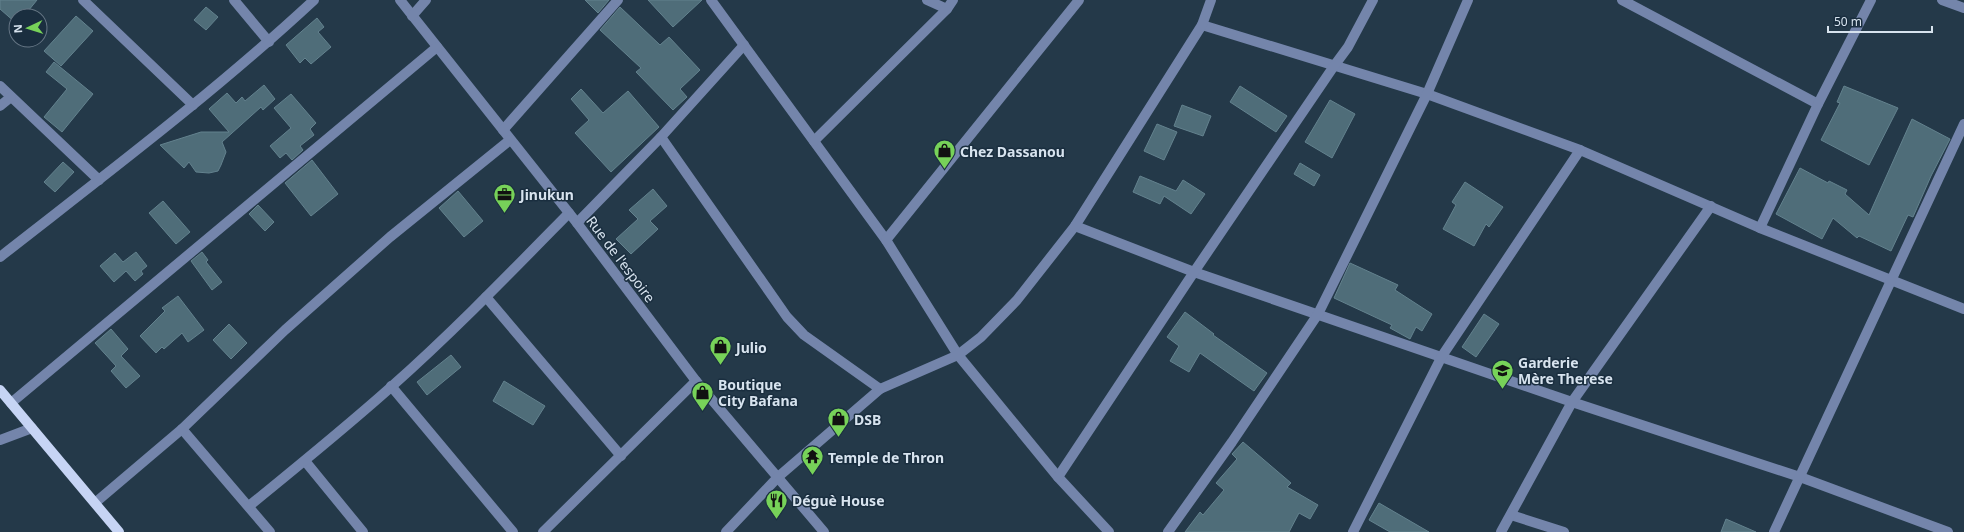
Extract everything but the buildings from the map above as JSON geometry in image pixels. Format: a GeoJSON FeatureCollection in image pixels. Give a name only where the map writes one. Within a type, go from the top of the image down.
{"type":"FeatureCollection","features":[{"type":"Feature","properties":{"kind":"main road"},"geometry":{"type":"LineString","coordinates":[[0,390],[96,502],[119,532]]}},
{"type":"Feature","properties":{"kind":"street"},"geometry":{"type":"LineString","coordinates":[[83,0],[193,105]]}},
{"type":"Feature","properties":{"kind":"street"},"geometry":{"type":"LineString","coordinates":[[234,0],[269,42]]}},
{"type":"Feature","properties":{"kind":"street"},"geometry":{"type":"LineString","coordinates":[[0,257],[193,105],[269,42],[314,0]]}},
{"type":"Feature","properties":{"kind":"street","name":"Rue de l'espoire"},"geometry":{"type":"LineString","coordinates":[[400,0],[577,223],[696,381],[824,532]]}},
{"type":"Feature","properties":{"kind":"street"},"geometry":{"type":"LineString","coordinates":[[412,16],[426,0]]}},
{"type":"Feature","properties":{"kind":"street"},"geometry":{"type":"LineString","coordinates":[[503,130],[618,0]]}},
{"type":"Feature","properties":{"kind":"street"},"geometry":{"type":"LineString","coordinates":[[710,0],[886,240],[958,355],[1058,477],[1109,532]]}},
{"type":"Feature","properties":{"kind":"street"},"geometry":{"type":"LineString","coordinates":[[927,0],[947,9]]}},
{"type":"Feature","properties":{"kind":"street"},"geometry":{"type":"LineString","coordinates":[[814,141],[947,9],[953,0]]}},
{"type":"Feature","properties":{"kind":"street"},"geometry":{"type":"LineString","coordinates":[[886,240],[1079,0]]}},
{"type":"Feature","properties":{"kind":"street"},"geometry":{"type":"LineString","coordinates":[[726,532],[778,477],[880,389],[958,355],[981,338],[1017,300],[1075,226],[1202,25],[1211,0]]}},
{"type":"Feature","properties":{"kind":"street"},"geometry":{"type":"LineString","coordinates":[[1058,477],[1194,272],[1334,66],[1348,48],[1373,0]]}},
{"type":"Feature","properties":{"kind":"street"},"geometry":{"type":"LineString","coordinates":[[1168,532],[1232,442],[1318,314],[1427,94],[1468,0]]}},
{"type":"Feature","properties":{"kind":"street"},"geometry":{"type":"LineString","coordinates":[[1622,0],[1818,104]]}},
{"type":"Feature","properties":{"kind":"street"},"geometry":{"type":"LineString","coordinates":[[1760,228],[1818,104],[1871,0]]}},
{"type":"Feature","properties":{"kind":"street"},"geometry":{"type":"LineString","coordinates":[[1948,1],[1964,8]]}},
{"type":"Feature","properties":{"kind":"street"},"geometry":{"type":"LineString","coordinates":[[1202,25],[1427,94],[1580,150],[1760,228],[1964,309]]}},
{"type":"Feature","properties":{"kind":"street"},"geometry":{"type":"LineString","coordinates":[[577,223],[661,137],[744,45]]}},
{"type":"Feature","properties":{"kind":"street"},"geometry":{"type":"LineString","coordinates":[[11,403],[437,47]]}},
{"type":"Feature","properties":{"kind":"street"},"geometry":{"type":"LineString","coordinates":[[0,86],[99,180]]}},
{"type":"Feature","properties":{"kind":"street"},"geometry":{"type":"LineString","coordinates":[[0,106],[11,97]]}},
{"type":"Feature","properties":{"kind":"street"},"geometry":{"type":"LineString","coordinates":[[1774,532],[1964,125]]}},
{"type":"Feature","properties":{"kind":"street"},"geometry":{"type":"LineString","coordinates":[[661,137],[787,317],[804,335],[880,389]]}},
{"type":"Feature","properties":{"kind":"street"},"geometry":{"type":"LineString","coordinates":[[96,502],[182,429],[285,330],[384,242],[510,140]]}},
{"type":"Feature","properties":{"kind":"street"},"geometry":{"type":"LineString","coordinates":[[1353,532],[1442,356],[1580,150]]}},
{"type":"Feature","properties":{"kind":"street"},"geometry":{"type":"LineString","coordinates":[[1501,532],[1572,402],[1712,206]]}},
{"type":"Feature","properties":{"kind":"street"},"geometry":{"type":"LineString","coordinates":[[248,506],[305,461],[391,386],[486,297],[569,213]]}},
{"type":"Feature","properties":{"kind":"street"},"geometry":{"type":"LineString","coordinates":[[1075,226],[1194,272],[1442,356],[1572,402],[1800,477],[1948,532]]}},
{"type":"Feature","properties":{"kind":"street"},"geometry":{"type":"LineString","coordinates":[[486,297],[621,456]]}},
{"type":"Feature","properties":{"kind":"street"},"geometry":{"type":"LineString","coordinates":[[543,532],[696,381]]}},
{"type":"Feature","properties":{"kind":"street"},"geometry":{"type":"LineString","coordinates":[[391,386],[513,532]]}},
{"type":"Feature","properties":{"kind":"street"},"geometry":{"type":"LineString","coordinates":[[0,440],[32,428]]}},
{"type":"Feature","properties":{"kind":"street"},"geometry":{"type":"LineString","coordinates":[[182,429],[270,532]]}},
{"type":"Feature","properties":{"kind":"street"},"geometry":{"type":"LineString","coordinates":[[305,461],[363,532]]}},
{"type":"Feature","properties":{"kind":"street"},"geometry":{"type":"LineString","coordinates":[[1511,515],[1564,532]]}},
{"type":"Feature","properties":{"kind":"place","name":"Chez Dassanou"},"geometry":{"type":"Point","coordinates":[944,170]}},
{"type":"Feature","properties":{"kind":"place","name":"Jinukun"},"geometry":{"type":"Point","coordinates":[505,214]}},
{"type":"Feature","properties":{"kind":"place","name":"Julio"},"geometry":{"type":"Point","coordinates":[721,366]}},
{"type":"Feature","properties":{"kind":"place","name":"Garderie Mère Therese"},"geometry":{"type":"Point","coordinates":[1503,390]}},
{"type":"Feature","properties":{"kind":"place","name":"Boutique City Bafana"},"geometry":{"type":"Point","coordinates":[703,412]}},
{"type":"Feature","properties":{"kind":"place","name":"DSB"},"geometry":{"type":"Point","coordinates":[839,438]}},
{"type":"Feature","properties":{"kind":"place","name":"Temple de Thron"},"geometry":{"type":"Point","coordinates":[813,476]}},
{"type":"Feature","properties":{"kind":"place","name":"Déguè House"},"geometry":{"type":"Point","coordinates":[777,520]}}]}
